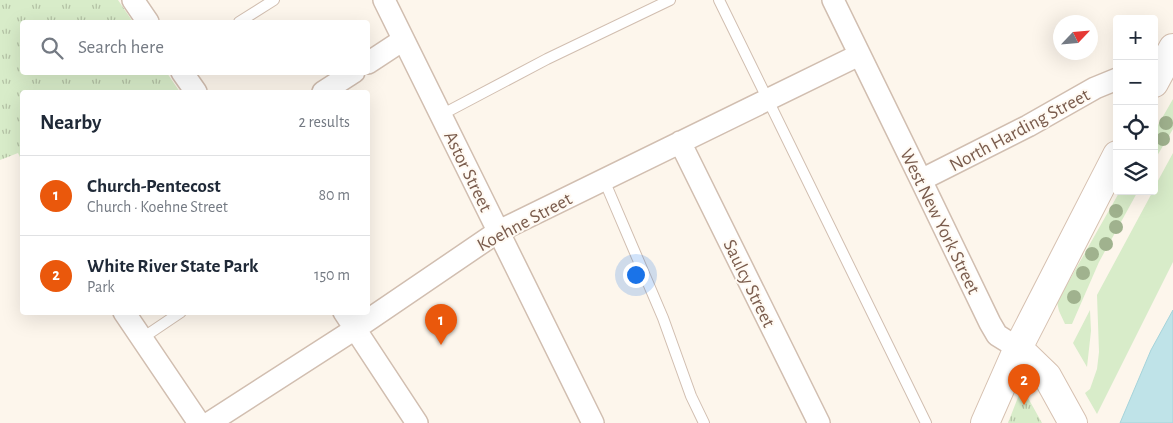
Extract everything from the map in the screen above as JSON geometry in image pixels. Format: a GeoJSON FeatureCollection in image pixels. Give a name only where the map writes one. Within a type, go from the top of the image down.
{"type":"FeatureCollection","features":[{"type":"Feature","properties":{"kind":"main road"},"geometry":{"type":"LineString","coordinates":[[1158,72],[1165,54]]}},
{"type":"Feature","properties":{"kind":"main road"},"geometry":{"type":"LineString","coordinates":[[984,423],[1018,348],[1113,163]]}},
{"type":"Feature","properties":{"kind":"main road","name":"West New York Street"},"geometry":{"type":"LineString","coordinates":[[1018,348],[1047,376],[1073,423]]}},
{"type":"Feature","properties":{"kind":"street"},"geometry":{"type":"LineString","coordinates":[[133,0],[147,20]]}},
{"type":"Feature","properties":{"kind":"street","name":"West New York Street"},"geometry":{"type":"LineString","coordinates":[[832,0],[997,335],[1018,348]]}},
{"type":"Feature","properties":{"kind":"street","name":"Astor Street"},"geometry":{"type":"LineString","coordinates":[[390,2],[404,40],[593,423]]}},
{"type":"Feature","properties":{"kind":"street"},"geometry":{"type":"LineString","coordinates":[[370,63],[404,40]]}},
{"type":"Feature","properties":{"kind":"street","name":"Koehne Street"},"geometry":{"type":"LineString","coordinates":[[370,308],[499,231],[860,55]]}},
{"type":"Feature","properties":{"kind":"street"},"geometry":{"type":"LineString","coordinates":[[184,75],[195,90]]}},
{"type":"Feature","properties":{"kind":"street"},"geometry":{"type":"LineString","coordinates":[[326,90],[349,75]]}},
{"type":"Feature","properties":{"kind":"street","name":"North Harding Street"},"geometry":{"type":"LineString","coordinates":[[921,180],[1028,126],[1095,88],[1113,81]]}},
{"type":"Feature","properties":{"kind":"street","name":"Saulcy Street"},"geometry":{"type":"LineString","coordinates":[[680,142],[819,423]]}},
{"type":"Feature","properties":{"kind":"street"},"geometry":{"type":"LineString","coordinates":[[126,315],[199,423]]}},
{"type":"Feature","properties":{"kind":"street"},"geometry":{"type":"LineString","coordinates":[[349,321],[417,423]]}},
{"type":"Feature","properties":{"kind":"street","name":"Koehne Street"},"geometry":{"type":"LineString","coordinates":[[209,423],[349,321]]}},
{"type":"Feature","properties":{"kind":"lane"},"geometry":{"type":"LineString","coordinates":[[242,20],[274,0]]}},
{"type":"Feature","properties":{"kind":"lane"},"geometry":{"type":"LineString","coordinates":[[441,115],[547,59],[670,0]]}},
{"type":"Feature","properties":{"kind":"lane"},"geometry":{"type":"LineString","coordinates":[[719,0],[926,423]]}},
{"type":"Feature","properties":{"kind":"lane"},"geometry":{"type":"LineString","coordinates":[[604,180],[662,318],[691,396],[704,423]]}},
{"type":"Feature","properties":{"kind":"lane"},"geometry":{"type":"LineString","coordinates":[[141,339],[177,315]]}},
{"type":"Feature","properties":{"kind":"green space"},"geometry":{"type":"Polygon","coordinates":[[[0,0],[118,0],[132,20],[20,20],[20,75],[168,75],[179,90],[20,90],[20,157],[18,153],[0,160],[0,0]]]}},
{"type":"Feature","properties":{"kind":"green space"},"geometry":{"type":"Polygon","coordinates":[[[1173,99],[1173,129],[1158,154],[1158,125],[1173,99]]]}},
{"type":"Feature","properties":{"kind":"green space"},"geometry":{"type":"Polygon","coordinates":[[[1173,153],[1173,262],[1097,414],[1085,393],[1090,389],[1097,369],[1099,352],[1097,295],[1151,195],[1158,195],[1158,181],[1173,153]]]}},
{"type":"Feature","properties":{"kind":"green space"},"geometry":{"type":"Polygon","coordinates":[[[1118,195],[1136,195],[1099,262],[1072,324],[1065,324],[1057,302],[1118,195]]]}},
{"type":"Feature","properties":{"kind":"green space"},"geometry":{"type":"Polygon","coordinates":[[[1090,310],[1091,331],[1087,367],[1073,343],[1090,310]]]}},
{"type":"Feature","properties":{"kind":"green space"},"geometry":{"type":"Polygon","coordinates":[[[1022,387],[1042,423],[1008,423],[1022,387]]]}},
{"type":"Feature","properties":{"kind":"water"},"geometry":{"type":"Polygon","coordinates":[[[1173,310],[1173,423],[1120,423],[1151,350],[1173,310]]]}},
{"type":"Feature","properties":{"kind":"place","name":"Church-Pentecost"},"geometry":{"type":"Point","coordinates":[441,345]}},
{"type":"Feature","properties":{"kind":"place","name":"White River State Park"},"geometry":{"type":"Point","coordinates":[1024,405]}}]}
